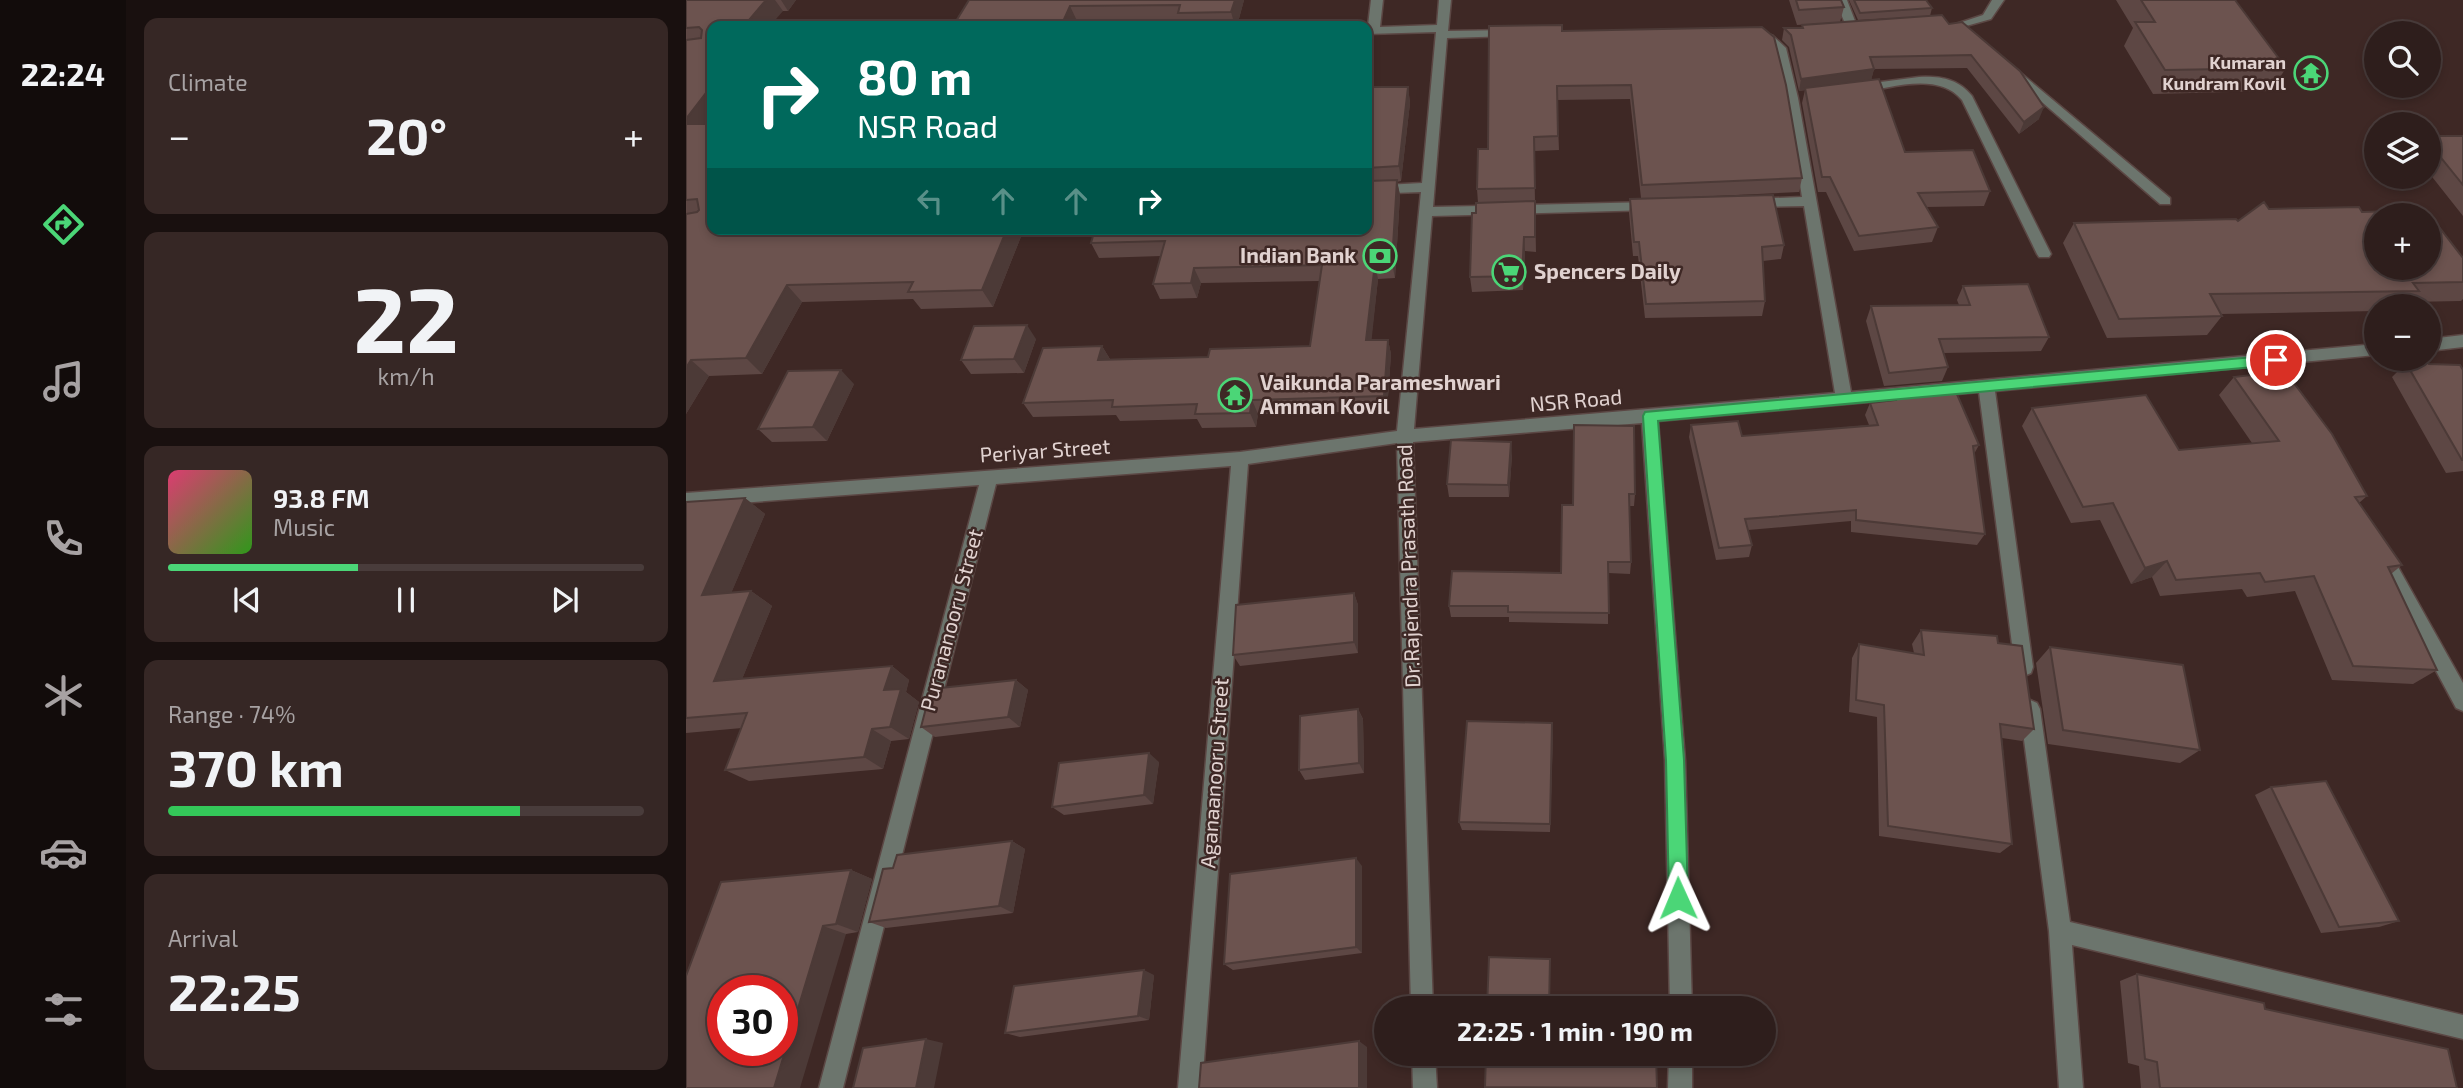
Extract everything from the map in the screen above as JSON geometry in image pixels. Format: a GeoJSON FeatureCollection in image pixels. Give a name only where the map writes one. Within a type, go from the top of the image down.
{"type":"FeatureCollection","features":[{"type":"Feature","properties":{"kind":"street"},"geometry":{"type":"LineString","coordinates":[[1372,22],[1377,0]]}},
{"type":"Feature","properties":{"kind":"street","name":"Dr.Rajendra Prasath Road"},"geometry":{"type":"LineString","coordinates":[[1422,996],[1405,436],[1445,0]]}},
{"type":"Feature","properties":{"kind":"street"},"geometry":{"type":"LineString","coordinates":[[1841,0],[1851,26]]}},
{"type":"Feature","properties":{"kind":"street"},"geometry":{"type":"LineString","coordinates":[[1959,26],[1987,17],[1998,0]]}},
{"type":"Feature","properties":{"kind":"street"},"geometry":{"type":"LineString","coordinates":[[1746,30],[1760,33],[1786,31]]}},
{"type":"Feature","properties":{"kind":"street"},"geometry":{"type":"LineString","coordinates":[[1372,31],[1522,33]]}},
{"type":"Feature","properties":{"kind":"street"},"geometry":{"type":"LineString","coordinates":[[1760,33],[1780,48],[1799,97],[1810,201],[1844,398]]}},
{"type":"Feature","properties":{"kind":"street"},"geometry":{"type":"LineString","coordinates":[[2000,59],[2165,201]]}},
{"type":"Feature","properties":{"kind":"street"},"geometry":{"type":"LineString","coordinates":[[1847,91],[1929,80],[1953,84],[1961,91],[2044,254]]}},
{"type":"Feature","properties":{"kind":"street"},"geometry":{"type":"LineString","coordinates":[[1372,190],[1428,187]]}},
{"type":"Feature","properties":{"kind":"street"},"geometry":{"type":"LineString","coordinates":[[1741,203],[1810,201]]}},
{"type":"Feature","properties":{"kind":"street"},"geometry":{"type":"LineString","coordinates":[[1426,212],[1673,205]]}},
{"type":"Feature","properties":{"kind":"street"},"geometry":{"type":"LineString","coordinates":[[2441,344],[2463,341]]}},
{"type":"Feature","properties":{"kind":"street","name":"NSR Road"},"geometry":{"type":"LineString","coordinates":[[1405,436],[1986,385],[2280,366],[2364,352]]}},
{"type":"Feature","properties":{"kind":"street"},"geometry":{"type":"LineString","coordinates":[[1986,385],[2060,930],[2071,1088]]}},
{"type":"Feature","properties":{"kind":"street"},"geometry":{"type":"LineString","coordinates":[[1650,416],[1675,760],[1681,996]]}},
{"type":"Feature","properties":{"kind":"street","name":"Periyar Street"},"geometry":{"type":"LineString","coordinates":[[686,500],[1240,459],[1405,436]]}},
{"type":"Feature","properties":{"kind":"street","name":"Aganaanooru Street"},"geometry":{"type":"LineString","coordinates":[[1190,1088],[1240,459]]}},
{"type":"Feature","properties":{"kind":"street","name":"Purananooru Street"},"geometry":{"type":"LineString","coordinates":[[831,1088],[989,478]]}},
{"type":"Feature","properties":{"kind":"street"},"geometry":{"type":"LineString","coordinates":[[2376,543],[2463,702]]}},
{"type":"Feature","properties":{"kind":"street"},"geometry":{"type":"LineString","coordinates":[[2060,930],[2463,1027]]}},
{"type":"Feature","properties":{"kind":"street"},"geometry":{"type":"LineString","coordinates":[[1424,1066],[1425,1088]]}},
{"type":"Feature","properties":{"kind":"street"},"geometry":{"type":"LineString","coordinates":[[1680,1088],[1681,1066]]}},
{"type":"Feature","properties":{"kind":"building"},"geometry":{"type":"Polygon","coordinates":[[[686,0],[766,0],[748,21],[707,21],[707,92],[686,119],[686,40],[701,38],[702,30],[699,27],[686,28],[686,0]]]}},
{"type":"Feature","properties":{"kind":"building"},"geometry":{"type":"Polygon","coordinates":[[[969,0],[1235,0],[1231,12],[1178,13],[1180,5],[1070,6],[1063,21],[956,21],[969,0]]]}},
{"type":"Feature","properties":{"kind":"building"},"geometry":{"type":"Polygon","coordinates":[[[1796,0],[1841,0],[1844,7],[1799,10],[1796,0]]]}},
{"type":"Feature","properties":{"kind":"building"},"geometry":{"type":"Polygon","coordinates":[[[1854,0],[1926,0],[1932,8],[1860,13],[1854,0]]]}},
{"type":"Feature","properties":{"kind":"building"},"geometry":{"type":"Polygon","coordinates":[[[2141,0],[2235,0],[2286,68],[2165,70],[2135,22],[2155,22],[2141,0]]]}},
{"type":"Feature","properties":{"kind":"building"},"geometry":{"type":"Polygon","coordinates":[[[1942,15],[1949,24],[1962,22],[2020,71],[2044,107],[2024,122],[1971,55],[1870,57],[1874,69],[1801,79],[1791,35],[1784,28],[1803,28],[1802,25],[1942,15]]]}},
{"type":"Feature","properties":{"kind":"building"},"geometry":{"type":"Polygon","coordinates":[[[1562,25],[1562,31],[1762,27],[1774,37],[1786,85],[1802,178],[1642,185],[1631,85],[1557,86],[1558,136],[1534,137],[1535,188],[1477,189],[1478,149],[1488,149],[1489,26],[1562,25]]]}},
{"type":"Feature","properties":{"kind":"building"},"geometry":{"type":"Polygon","coordinates":[[[1879,79],[1905,152],[1973,150],[1990,191],[1918,193],[1938,227],[1859,236],[1830,177],[1822,177],[1805,88],[1879,79]]]}},
{"type":"Feature","properties":{"kind":"building"},"geometry":{"type":"Polygon","coordinates":[[[1372,87],[1408,87],[1399,166],[1372,168],[1372,87]]]}},
{"type":"Feature","properties":{"kind":"building"},"geometry":{"type":"Polygon","coordinates":[[[686,124],[707,124],[707,235],[1005,235],[982,290],[908,292],[913,282],[787,285],[746,358],[691,360],[686,368],[686,214],[699,210],[697,199],[686,200],[686,124]]]}},
{"type":"Feature","properties":{"kind":"building"},"geometry":{"type":"Polygon","coordinates":[[[2441,136],[2463,136],[2463,185],[2441,158],[2441,136]]]}},
{"type":"Feature","properties":{"kind":"building"},"geometry":{"type":"Polygon","coordinates":[[[1397,180],[1392,263],[1375,263],[1366,340],[1388,340],[1384,396],[1252,400],[1250,413],[1195,414],[1197,404],[1112,407],[1113,400],[1023,403],[1043,348],[1102,346],[1098,360],[1208,357],[1210,349],[1310,346],[1322,265],[1194,268],[1191,283],[1153,284],[1165,241],[1091,243],[1093,235],[1372,235],[1372,181],[1397,180]]]}},
{"type":"Feature","properties":{"kind":"building"},"geometry":{"type":"Polygon","coordinates":[[[1773,195],[1784,245],[1762,247],[1765,301],[1646,304],[1639,242],[1634,242],[1630,199],[1773,195]]]}},
{"type":"Feature","properties":{"kind":"building"},"geometry":{"type":"Polygon","coordinates":[[[1535,201],[1535,237],[1524,237],[1522,276],[1470,277],[1472,213],[1476,213],[1476,203],[1535,201]]]}},
{"type":"Feature","properties":{"kind":"building"},"geometry":{"type":"Polygon","coordinates":[[[2264,202],[2269,209],[2359,207],[2364,212],[2364,280],[2441,280],[2441,229],[2463,258],[2463,282],[2413,283],[2419,291],[2210,294],[2222,316],[2119,319],[2074,223],[2238,221],[2264,202]]]}},
{"type":"Feature","properties":{"kind":"building"},"geometry":{"type":"Polygon","coordinates":[[[2028,284],[2049,337],[1939,339],[1948,367],[1889,373],[1871,306],[1970,305],[1963,286],[2028,284]]]}},
{"type":"Feature","properties":{"kind":"building"},"geometry":{"type":"Polygon","coordinates":[[[1027,325],[1014,359],[961,360],[974,326],[1027,325]]]}},
{"type":"Feature","properties":{"kind":"building"},"geometry":{"type":"Polygon","coordinates":[[[2441,364],[2460,365],[2463,370],[2462,460],[2411,371],[2441,371],[2441,364]]]}},
{"type":"Feature","properties":{"kind":"building"},"geometry":{"type":"Polygon","coordinates":[[[841,370],[813,427],[758,429],[788,371],[841,370]]]}},
{"type":"Feature","properties":{"kind":"building"},"geometry":{"type":"Polygon","coordinates":[[[2285,371],[2332,434],[2367,496],[2355,497],[2402,565],[2388,567],[2437,670],[2353,666],[2314,576],[2265,582],[2260,573],[2176,580],[2167,561],[2145,568],[2113,503],[2083,507],[2032,408],[2146,395],[2179,450],[2279,441],[2234,377],[2285,371]]]}},
{"type":"Feature","properties":{"kind":"building"},"geometry":{"type":"Polygon","coordinates":[[[1953,385],[1979,445],[1973,446],[1985,534],[1856,520],[1856,510],[1745,519],[1752,545],[1719,548],[1691,425],[1738,421],[1742,436],[1878,425],[1870,403],[1896,400],[1894,390],[1953,385]]]}},
{"type":"Feature","properties":{"kind":"building"},"geometry":{"type":"Polygon","coordinates":[[[1574,425],[1634,426],[1635,494],[1629,494],[1631,562],[1608,562],[1609,613],[1508,612],[1508,606],[1449,606],[1452,571],[1561,573],[1562,505],[1573,505],[1574,425]]]}},
{"type":"Feature","properties":{"kind":"building"},"geometry":{"type":"Polygon","coordinates":[[[1451,440],[1511,442],[1508,485],[1447,484],[1451,440]]]}},
{"type":"Feature","properties":{"kind":"building"},"geometry":{"type":"Polygon","coordinates":[[[745,498],[702,595],[751,591],[714,681],[892,666],[884,690],[901,689],[890,727],[872,729],[864,757],[725,770],[747,713],[686,718],[686,502],[745,498]]]}},
{"type":"Feature","properties":{"kind":"building"},"geometry":{"type":"Polygon","coordinates":[[[1354,593],[1354,642],[1233,655],[1236,605],[1354,593]]]}},
{"type":"Feature","properties":{"kind":"building"},"geometry":{"type":"Polygon","coordinates":[[[1921,630],[1997,636],[1998,643],[2022,646],[2034,729],[2000,724],[2012,844],[1888,826],[1884,705],[1856,700],[1859,644],[1924,655],[1921,630]]]}},
{"type":"Feature","properties":{"kind":"building"},"geometry":{"type":"Polygon","coordinates":[[[2050,647],[2183,665],[2200,750],[2063,730],[2050,647]]]}},
{"type":"Feature","properties":{"kind":"building"},"geometry":{"type":"Polygon","coordinates":[[[1016,680],[1008,717],[921,727],[931,689],[1016,680]]]}},
{"type":"Feature","properties":{"kind":"building"},"geometry":{"type":"Polygon","coordinates":[[[1358,709],[1359,763],[1299,770],[1300,716],[1358,709]]]}},
{"type":"Feature","properties":{"kind":"building"},"geometry":{"type":"Polygon","coordinates":[[[1467,721],[1552,723],[1550,824],[1459,822],[1467,721]]]}},
{"type":"Feature","properties":{"kind":"building"},"geometry":{"type":"Polygon","coordinates":[[[1149,753],[1144,795],[1052,807],[1059,763],[1149,753]]]}},
{"type":"Feature","properties":{"kind":"building"},"geometry":{"type":"Polygon","coordinates":[[[2326,781],[2399,921],[2339,927],[2271,787],[2326,781]]]}},
{"type":"Feature","properties":{"kind":"building"},"geometry":{"type":"Polygon","coordinates":[[[1012,841],[999,906],[869,922],[883,869],[893,868],[897,855],[1012,841]]]}},
{"type":"Feature","properties":{"kind":"building"},"geometry":{"type":"Polygon","coordinates":[[[1356,858],[1356,947],[1224,964],[1230,874],[1356,858]]]}},
{"type":"Feature","properties":{"kind":"building"},"geometry":{"type":"Polygon","coordinates":[[[851,870],[836,924],[823,926],[798,1009],[798,975],[707,975],[707,1066],[781,1066],[774,1088],[686,1088],[686,976],[721,882],[851,870]]]}},
{"type":"Feature","properties":{"kind":"building"},"geometry":{"type":"Polygon","coordinates":[[[1489,957],[1550,959],[1549,996],[1487,996],[1489,957]]]}},
{"type":"Feature","properties":{"kind":"building"},"geometry":{"type":"Polygon","coordinates":[[[1144,970],[1138,1016],[1005,1033],[1014,986],[1144,970]]]}},
{"type":"Feature","properties":{"kind":"building"},"geometry":{"type":"Polygon","coordinates":[[[2137,974],[2264,1003],[2265,1009],[2448,1049],[2457,1088],[2160,1088],[2157,1062],[2145,1059],[2137,974]]]}},
{"type":"Feature","properties":{"kind":"building"},"geometry":{"type":"Polygon","coordinates":[[[926,1039],[916,1088],[853,1088],[863,1048],[926,1039]]]}},
{"type":"Feature","properties":{"kind":"building"},"geometry":{"type":"Polygon","coordinates":[[[1359,1041],[1359,1088],[1199,1088],[1201,1063],[1359,1041]]]}},
{"type":"Feature","properties":{"kind":"building"},"geometry":{"type":"Polygon","coordinates":[[[1486,1066],[1656,1066],[1657,1088],[1485,1087],[1486,1066]]]}},
{"type":"Feature","properties":{"kind":"place","name":"Kumaran Kundram Kovil"},"geometry":{"type":"Point","coordinates":[2311,73]}},
{"type":"Feature","properties":{"kind":"place","name":"Indian Bank"},"geometry":{"type":"Point","coordinates":[1380,256]}},
{"type":"Feature","properties":{"kind":"place","name":"Spencers Daily"},"geometry":{"type":"Point","coordinates":[1509,272]}},
{"type":"Feature","properties":{"kind":"place","name":"Vaikunda Parameshwari Amman Kovil"},"geometry":{"type":"Point","coordinates":[1235,395]}},
{"type":"Feature","properties":{"kind":"route"},"geometry":{"type":"LineString","coordinates":[[1678,898],[1675,760],[1650,416],[2276,360]]}}]}
